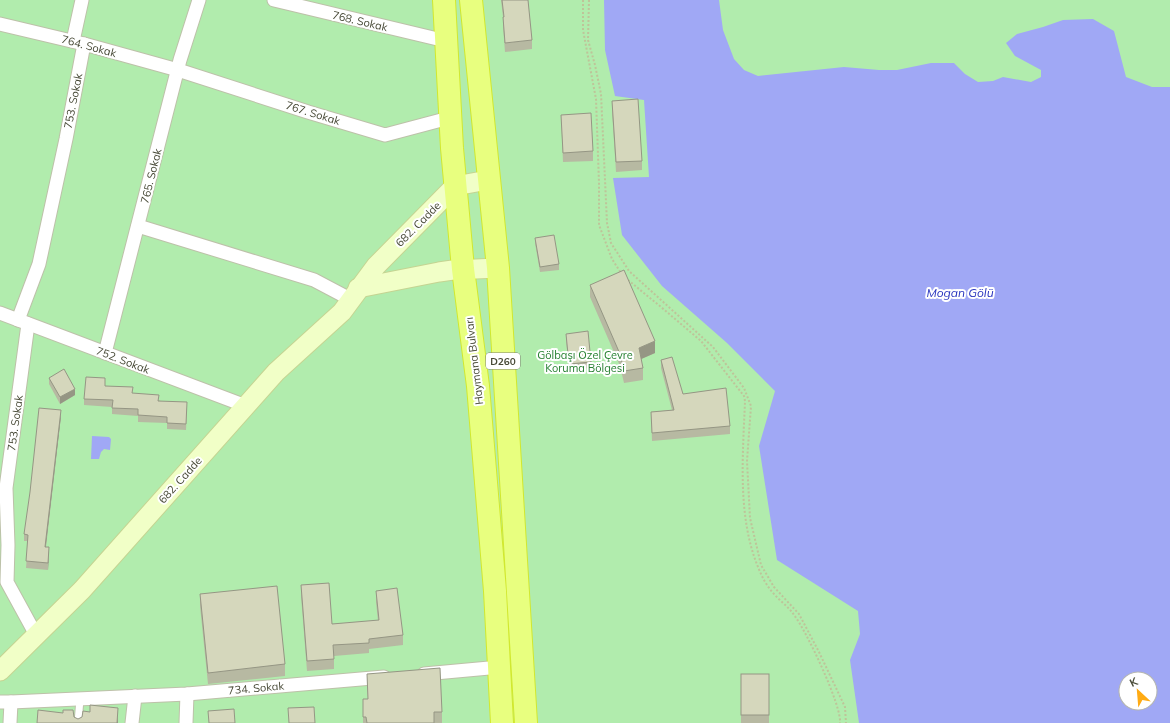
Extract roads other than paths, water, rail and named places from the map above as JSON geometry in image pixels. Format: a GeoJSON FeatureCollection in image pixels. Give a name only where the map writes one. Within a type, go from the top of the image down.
{"type":"FeatureCollection","features":[{"type":"Feature","properties":{"kind":"highway","name":"Haymana Bulvarı"},"geometry":{"type":"LineString","coordinates":[[444,0],[449,118],[462,269],[478,386],[495,591],[502,723]]}},
{"type":"Feature","properties":{"kind":"highway","name":"D260"},"geometry":{"type":"LineString","coordinates":[[471,0],[498,268],[526,723]]}},
{"type":"Feature","properties":{"kind":"main road"},"geometry":{"type":"LineString","coordinates":[[455,186],[488,180]]}},
{"type":"Feature","properties":{"kind":"main road","name":"682. Cadde"},"geometry":{"type":"LineString","coordinates":[[0,671],[82,590],[276,372],[342,312],[354,293],[376,266],[455,186]]}},
{"type":"Feature","properties":{"kind":"main road"},"geometry":{"type":"LineString","coordinates":[[354,293],[410,276],[462,269],[498,268]]}},
{"type":"Feature","properties":{"kind":"street","name":"753. Sokak"},"geometry":{"type":"LineString","coordinates":[[36,635],[7,582],[8,544],[3,506],[23,322],[39,264],[66,140],[82,0]]}},
{"type":"Feature","properties":{"kind":"street","name":"765. Sokak"},"geometry":{"type":"LineString","coordinates":[[105,353],[178,70],[199,0]]}},
{"type":"Feature","properties":{"kind":"street","name":"768. Sokak"},"geometry":{"type":"LineString","coordinates":[[274,0],[446,41]]}},
{"type":"Feature","properties":{"kind":"street","name":"764. Sokak"},"geometry":{"type":"LineString","coordinates":[[0,24],[178,70]]}},
{"type":"Feature","properties":{"kind":"street","name":"767. Sokak"},"geometry":{"type":"LineString","coordinates":[[178,70],[385,135],[449,118]]}},
{"type":"Feature","properties":{"kind":"street"},"geometry":{"type":"LineString","coordinates":[[138,226],[354,293]]}},
{"type":"Feature","properties":{"kind":"street","name":"752. Sokak"},"geometry":{"type":"LineString","coordinates":[[0,313],[246,406]]}},
{"type":"Feature","properties":{"kind":"street"},"geometry":{"type":"LineString","coordinates":[[414,675],[500,667]]}},
{"type":"Feature","properties":{"kind":"street","name":"734. Sokak"},"geometry":{"type":"LineString","coordinates":[[6,702],[187,694],[398,676]]}},
{"type":"Feature","properties":{"kind":"street"},"geometry":{"type":"LineString","coordinates":[[186,723],[187,694]]}},
{"type":"Feature","properties":{"kind":"street"},"geometry":{"type":"LineString","coordinates":[[132,723],[134,696]]}},
{"type":"Feature","properties":{"kind":"street"},"geometry":{"type":"LineString","coordinates":[[6,702],[10,723]]}},
{"type":"Feature","properties":{"kind":"lane"},"geometry":{"type":"LineString","coordinates":[[78,723],[80,699]]}},
{"type":"Feature","properties":{"kind":"water","name":"Mogan Gölü"},"geometry":{"type":"Polygon","coordinates":[[[604,0],[719,0],[723,30],[734,59],[744,70],[758,76],[844,67],[897,70],[931,63],[954,63],[965,74],[978,82],[993,81],[1003,77],[1031,82],[1041,77],[1041,70],[1015,56],[1006,43],[1017,34],[1063,20],[1093,19],[1114,31],[1126,77],[1152,87],[1170,87],[1170,723],[859,723],[850,660],[860,634],[858,611],[777,560],[759,446],[775,391],[727,343],[662,286],[622,235],[613,178],[649,177],[644,100],[615,96],[605,50],[604,0]]]}},
{"type":"Feature","properties":{"kind":"water"},"geometry":{"type":"Polygon","coordinates":[[[92,436],[109,437],[111,439],[110,450],[104,449],[101,452],[99,459],[91,459],[92,436]]]}},
{"type":"Feature","properties":{"kind":"park label","name":"Gölbaşı Özel Çevre Koruma Bölgesi"},"geometry":{"type":"Point","coordinates":[585,361]}}]}
